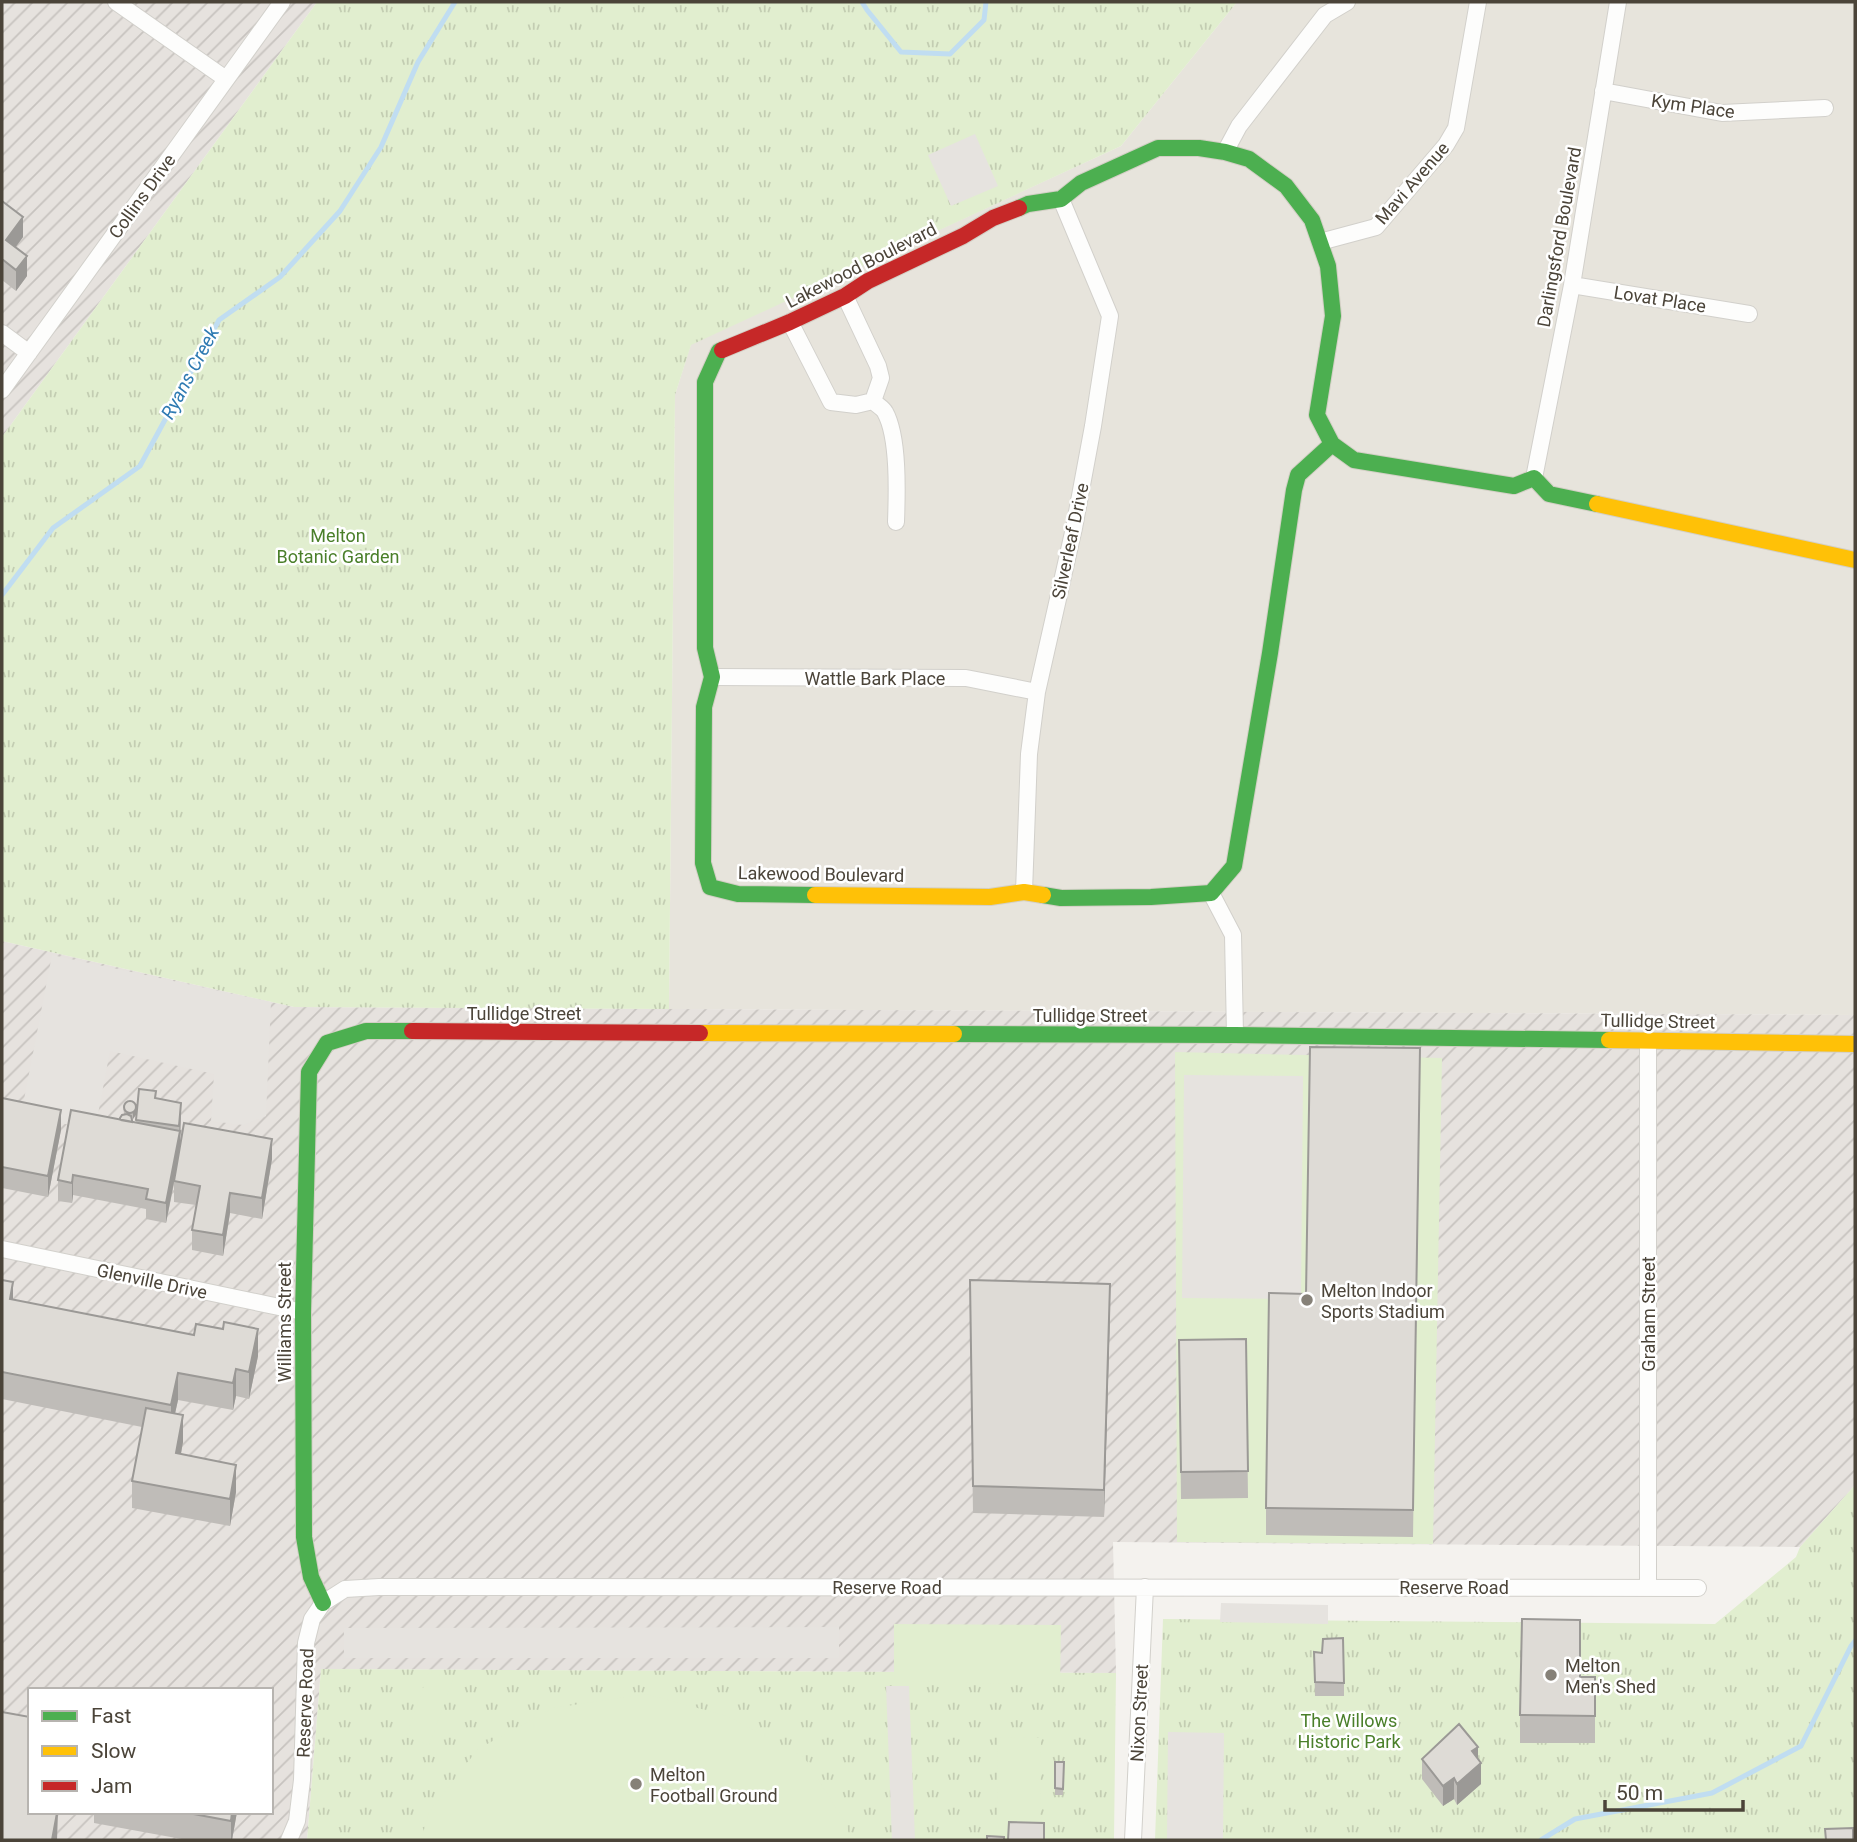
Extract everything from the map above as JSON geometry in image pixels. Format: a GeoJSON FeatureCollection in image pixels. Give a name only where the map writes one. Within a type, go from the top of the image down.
{"type":"FeatureCollection","features":[{"type":"Feature","properties":{"kind":"street"},"geometry":{"type":"LineString","coordinates":[[116,2],[226,79]]}},
{"type":"Feature","properties":{"kind":"street","name":"Collins Drive"},"geometry":{"type":"LineString","coordinates":[[2,390],[282,2]]}},
{"type":"Feature","properties":{"kind":"street"},"geometry":{"type":"LineString","coordinates":[[1225,152],[1239,126],[1325,15],[1347,2]]}},
{"type":"Feature","properties":{"kind":"street","name":"Mavi Avenue"},"geometry":{"type":"LineString","coordinates":[[1320,242],[1376,227],[1446,145],[1456,128],[1478,2]]}},
{"type":"Feature","properties":{"kind":"street","name":"Darlingsford Boulevard"},"geometry":{"type":"LineString","coordinates":[[1534,478],[1572,285],[1618,2]]}},
{"type":"Feature","properties":{"kind":"street","name":"Kym Place"},"geometry":{"type":"LineString","coordinates":[[1603,91],[1723,113],[1825,108]]}},
{"type":"Feature","properties":{"kind":"street","name":"Lakewood Boulevard"},"geometry":{"type":"LineString","coordinates":[[1211,893],[1061,898],[1024,892],[990,897],[738,894],[710,887],[703,863],[704,706],[712,677],[705,648],[705,382],[719,351],[845,296],[868,281],[963,236],[993,218],[1028,204],[1061,199],[1081,183],[1158,148],[1199,148],[1249,159],[1286,186],[1312,220],[1328,266],[1333,316],[1317,415],[1332,444]]}},
{"type":"Feature","properties":{"kind":"street","name":"Silverleaf Drive"},"geometry":{"type":"LineString","coordinates":[[1024,892],[1028,754],[1037,692],[1074,528],[1110,316],[1061,199]]}},
{"type":"Feature","properties":{"kind":"street","name":"Lovat Place"},"geometry":{"type":"LineString","coordinates":[[1572,285],[1749,314]]}},
{"type":"Feature","properties":{"kind":"street"},"geometry":{"type":"LineString","coordinates":[[845,296],[878,366],[881,378],[873,401]]}},
{"type":"Feature","properties":{"kind":"street"},"geometry":{"type":"LineString","coordinates":[[790,322],[831,402],[856,405],[873,401]]}},
{"type":"Feature","properties":{"kind":"street"},"geometry":{"type":"LineString","coordinates":[[2,333],[29,354]]}},
{"type":"Feature","properties":{"kind":"street"},"geometry":{"type":"LineString","coordinates":[[873,401],[885,411],[892,433],[897,473],[897,523]]}},
{"type":"Feature","properties":{"kind":"street"},"geometry":{"type":"LineString","coordinates":[[1235,1035],[1233,935],[1211,893],[1234,866],[1298,475],[1332,444],[1354,460],[1367,463],[1514,486],[1534,478],[1549,494],[1855,560]]}},
{"type":"Feature","properties":{"kind":"street","name":"Wattle Bark Place"},"geometry":{"type":"LineString","coordinates":[[712,677],[966,678],[1037,692]]}},
{"type":"Feature","properties":{"kind":"street","name":"Tullidge Street"},"geometry":{"type":"LineString","coordinates":[[327,1043],[366,1031],[1235,1035],[1855,1044]]}},
{"type":"Feature","properties":{"kind":"street","name":"Graham Street"},"geometry":{"type":"LineString","coordinates":[[1648,1040],[1648,1588]]}},
{"type":"Feature","properties":{"kind":"street","name":"Williams Street"},"geometry":{"type":"LineString","coordinates":[[323,1604],[311,1577],[304,1537],[303,1312],[309,1072],[327,1043]]}},
{"type":"Feature","properties":{"kind":"street","name":"Glenville Drive"},"geometry":{"type":"LineString","coordinates":[[2,1250],[303,1312]]}},
{"type":"Feature","properties":{"kind":"street","name":"Reserve Road"},"geometry":{"type":"LineString","coordinates":[[289,1840],[297,1821],[302,1780],[306,1643],[312,1619],[323,1604],[345,1590],[379,1587],[1698,1588]]}},
{"type":"Feature","properties":{"kind":"street","name":"Nixon Street"},"geometry":{"type":"LineString","coordinates":[[1133,1840],[1144,1587]]}},
{"type":"Feature","properties":{"kind":"shaded area"},"geometry":{"type":"Polygon","coordinates":[[[2,2],[317,2],[2,437],[2,2]]]}},
{"type":"Feature","properties":{"kind":"shaded area"},"geometry":{"type":"Polygon","coordinates":[[[1237,2],[1855,2],[1855,1015],[669,1009],[675,395],[691,344],[1121,146],[1237,2]]]}},
{"type":"Feature","properties":{"kind":"shaded area"},"geometry":{"type":"Polygon","coordinates":[[[975,134],[998,186],[951,206],[928,155],[975,134]]]}},
{"type":"Feature","properties":{"kind":"shaded area"},"geometry":{"type":"Polygon","coordinates":[[[2,941],[294,1007],[1855,1015],[1855,1485],[1800,1547],[1113,1542],[1116,1673],[321,1669],[307,1840],[2,1840],[2,941]]]}},
{"type":"Feature","properties":{"kind":"shaded area"},"geometry":{"type":"Polygon","coordinates":[[[52,955],[271,1002],[266,1116],[243,1125],[211,1121],[214,1074],[110,1051],[95,1130],[21,1115],[52,955]]]}},
{"type":"Feature","properties":{"kind":"shaded area"},"geometry":{"type":"Polygon","coordinates":[[[1184,1075],[1303,1076],[1301,1299],[1182,1298],[1184,1075]]]}},
{"type":"Feature","properties":{"kind":"shaded area"},"geometry":{"type":"Polygon","coordinates":[[[1221,1603],[1328,1605],[1328,1624],[1220,1622],[1221,1603]]]}},
{"type":"Feature","properties":{"kind":"shaded area"},"geometry":{"type":"Polygon","coordinates":[[[839,1627],[839,1658],[344,1658],[344,1628],[839,1627]]]}},
{"type":"Feature","properties":{"kind":"shaded area"},"geometry":{"type":"Polygon","coordinates":[[[886,1686],[909,1686],[915,1840],[892,1840],[886,1686]]]}},
{"type":"Feature","properties":{"kind":"shaded area"},"geometry":{"type":"Polygon","coordinates":[[[1168,1732],[1224,1733],[1223,1840],[1167,1840],[1168,1732]]]}},
{"type":"Feature","properties":{"kind":"green space","name":"Melton Botanic Garden"},"geometry":{"type":"Polygon","coordinates":[[[317,2],[1237,2],[1121,146],[691,345],[675,395],[669,1009],[294,1007],[2,941],[2,437],[317,2]]]}},
{"type":"Feature","properties":{"kind":"green space","name":"Melton Indoor Sports Stadium"},"geometry":{"type":"Polygon","coordinates":[[[1175,1052],[1442,1058],[1433,1544],[1177,1542],[1175,1052]]]}},
{"type":"Feature","properties":{"kind":"green space","name":"The Willows Historic Park"},"geometry":{"type":"Polygon","coordinates":[[[1855,1485],[1855,1837],[1817,1840],[1155,1840],[1163,1619],[1715,1624],[1796,1557],[1800,1547],[1855,1485]]]}},
{"type":"Feature","properties":{"kind":"green space"},"geometry":{"type":"Polygon","coordinates":[[[894,1624],[1061,1625],[1060,1685],[894,1681],[894,1624]]]}},
{"type":"Feature","properties":{"kind":"green space"},"geometry":{"type":"Polygon","coordinates":[[[321,1669],[1116,1673],[1114,1840],[307,1840],[321,1669]]]}},
{"type":"Feature","properties":{"kind":"green space"},"geometry":{"type":"Polygon","coordinates":[[[429,1671],[453,1680],[429,1745],[406,1737],[429,1671]]]}},
{"type":"Feature","properties":{"kind":"green space","name":"Melton Football Ground"},"geometry":{"type":"Polygon","coordinates":[[[646,1694],[727,1716],[804,1757],[847,1825],[850,1840],[421,1840],[429,1812],[478,1749],[553,1708],[646,1694]]]}},
{"type":"Feature","properties":{"kind":"green space"},"geometry":{"type":"Polygon","coordinates":[[[998,1737],[1041,1738],[1040,1829],[997,1828],[998,1737]]]}},
{"type":"Feature","properties":{"kind":"building"},"geometry":{"type":"Polygon","coordinates":[[[2,201],[23,217],[6,240],[27,256],[16,270],[2,259],[2,201]]]}},
{"type":"Feature","properties":{"kind":"building","name":"Melton Indoor Sports Stadium"},"geometry":{"type":"Polygon","coordinates":[[[1310,1047],[1420,1048],[1413,1510],[1266,1508],[1269,1293],[1306,1294],[1310,1047]]]}},
{"type":"Feature","properties":{"kind":"building"},"geometry":{"type":"Polygon","coordinates":[[[139,1089],[156,1091],[155,1098],[181,1103],[179,1126],[136,1120],[139,1089]]]}},
{"type":"Feature","properties":{"kind":"building"},"geometry":{"type":"Polygon","coordinates":[[[2,1098],[61,1110],[48,1176],[2,1167],[2,1098]]]}},
{"type":"Feature","properties":{"kind":"building"},"geometry":{"type":"Polygon","coordinates":[[[130,1101],[136,1107],[130,1113],[124,1107],[130,1101]]]}},
{"type":"Feature","properties":{"kind":"building"},"geometry":{"type":"Polygon","coordinates":[[[71,1110],[180,1131],[166,1203],[146,1199],[148,1189],[73,1175],[72,1183],[58,1180],[71,1110]]]}},
{"type":"Feature","properties":{"kind":"building"},"geometry":{"type":"Polygon","coordinates":[[[122,1115],[131,1116],[132,1122],[120,1120],[122,1115]]]}},
{"type":"Feature","properties":{"kind":"building"},"geometry":{"type":"Polygon","coordinates":[[[184,1123],[272,1139],[262,1198],[230,1193],[223,1235],[192,1230],[200,1186],[174,1181],[184,1123]]]}},
{"type":"Feature","properties":{"kind":"building"},"geometry":{"type":"Polygon","coordinates":[[[2,1280],[13,1282],[10,1299],[194,1335],[196,1324],[223,1329],[224,1322],[258,1329],[249,1372],[236,1369],[233,1383],[178,1373],[171,1405],[2,1372],[2,1280]]]}},
{"type":"Feature","properties":{"kind":"building"},"geometry":{"type":"Polygon","coordinates":[[[970,1280],[1110,1284],[1104,1490],[973,1486],[970,1280]]]}},
{"type":"Feature","properties":{"kind":"building"},"geometry":{"type":"Polygon","coordinates":[[[1246,1339],[1248,1471],[1181,1472],[1179,1340],[1246,1339]]]}},
{"type":"Feature","properties":{"kind":"building"},"geometry":{"type":"Polygon","coordinates":[[[146,1408],[183,1415],[176,1453],[236,1465],[230,1499],[132,1481],[146,1408]]]}},
{"type":"Feature","properties":{"kind":"building","name":"Melton Men's Shed"},"geometry":{"type":"Polygon","coordinates":[[[1522,1619],[1580,1620],[1580,1677],[1595,1677],[1595,1716],[1520,1715],[1522,1619]]]}},
{"type":"Feature","properties":{"kind":"building"},"geometry":{"type":"Polygon","coordinates":[[[1343,1638],[1344,1683],[1315,1682],[1314,1652],[1322,1653],[1323,1639],[1343,1638]]]}},
{"type":"Feature","properties":{"kind":"building"},"geometry":{"type":"Polygon","coordinates":[[[2,1712],[28,1717],[28,1814],[57,1814],[52,1840],[2,1840],[2,1712]]]}},
{"type":"Feature","properties":{"kind":"building"},"geometry":{"type":"Polygon","coordinates":[[[1459,1724],[1478,1747],[1472,1751],[1481,1763],[1457,1784],[1454,1778],[1443,1786],[1422,1759],[1459,1724]]]}},
{"type":"Feature","properties":{"kind":"building"},"geometry":{"type":"Polygon","coordinates":[[[1055,1762],[1064,1762],[1063,1789],[1055,1788],[1055,1762]]]}},
{"type":"Feature","properties":{"kind":"building"},"geometry":{"type":"Polygon","coordinates":[[[194,1814],[232,1814],[231,1821],[194,1814]]]}},
{"type":"Feature","properties":{"kind":"building"},"geometry":{"type":"Polygon","coordinates":[[[1009,1822],[1044,1823],[1044,1840],[1008,1840],[1009,1822]]]}},
{"type":"Feature","properties":{"kind":"building"},"geometry":{"type":"Polygon","coordinates":[[[1853,1828],[1853,1840],[1826,1840],[1825,1829],[1853,1828]]]}},
{"type":"Feature","properties":{"kind":"building"},"geometry":{"type":"Polygon","coordinates":[[[987,1836],[1004,1837],[1004,1840],[987,1840],[987,1836]]]}},
{"type":"Feature","properties":{"kind":"waterway","name":"Ryans Creek"},"geometry":{"type":"LineString","coordinates":[[2,595],[53,528],[140,466],[219,320],[280,277],[340,211],[381,147],[418,62],[455,2]]}},
{"type":"Feature","properties":{"kind":"waterway","name":"Ryans Creek"},"geometry":{"type":"LineString","coordinates":[[862,2],[901,52],[950,54],[984,20],[986,2]]}},
{"type":"Feature","properties":{"kind":"waterway"},"geometry":{"type":"LineString","coordinates":[[1541,1840],[1575,1819],[1712,1793],[1801,1746],[1855,1641]]}},
{"type":"Feature","properties":{"kind":"traffic: fast"},"geometry":{"type":"LineString","coordinates":[[1019,208],[1061,199],[1081,183],[1158,148],[1199,148],[1249,159],[1286,186],[1312,220],[1328,266],[1333,316],[1317,415],[1332,444],[1354,460],[1514,486],[1534,478],[1549,494],[1597,504]]}},
{"type":"Feature","properties":{"kind":"traffic: fast"},"geometry":{"type":"LineString","coordinates":[[722,350],[719,351],[705,382],[705,648],[712,677],[704,707],[703,863],[710,887],[738,894],[815,895]]}},
{"type":"Feature","properties":{"kind":"traffic: fast"},"geometry":{"type":"LineString","coordinates":[[1043,895],[1061,898],[1151,897],[1211,893],[1234,866],[1294,490],[1298,475],[1332,444]]}},
{"type":"Feature","properties":{"kind":"traffic: fast"},"geometry":{"type":"LineString","coordinates":[[323,1603],[311,1577],[304,1537],[303,1312],[309,1072],[327,1043],[366,1031],[412,1031]]}},
{"type":"Feature","properties":{"kind":"traffic: fast"},"geometry":{"type":"LineString","coordinates":[[954,1034],[1609,1040]]}},
{"type":"Feature","properties":{"kind":"traffic: slow"},"geometry":{"type":"LineString","coordinates":[[1597,504],[1855,560]]}},
{"type":"Feature","properties":{"kind":"traffic: slow"},"geometry":{"type":"LineString","coordinates":[[815,895],[990,897],[1024,892],[1043,895]]}},
{"type":"Feature","properties":{"kind":"traffic: slow"},"geometry":{"type":"LineString","coordinates":[[700,1033],[954,1034]]}},
{"type":"Feature","properties":{"kind":"traffic: slow"},"geometry":{"type":"LineString","coordinates":[[1609,1040],[1855,1044]]}},
{"type":"Feature","properties":{"kind":"traffic: jam"},"geometry":{"type":"LineString","coordinates":[[722,350],[845,296],[868,281],[963,236],[993,218],[1019,208]]}},
{"type":"Feature","properties":{"kind":"traffic: jam"},"geometry":{"type":"LineString","coordinates":[[412,1031],[700,1033]]}},
{"type":"Feature","properties":{"kind":"place","name":"Melton Indoor Sports Stadium"},"geometry":{"type":"Point","coordinates":[1307,1300]}},
{"type":"Feature","properties":{"kind":"place","name":"Melton Men's Shed"},"geometry":{"type":"Point","coordinates":[1551,1675]}},
{"type":"Feature","properties":{"kind":"place","name":"Melton Football Ground"},"geometry":{"type":"Point","coordinates":[636,1784]}}]}
